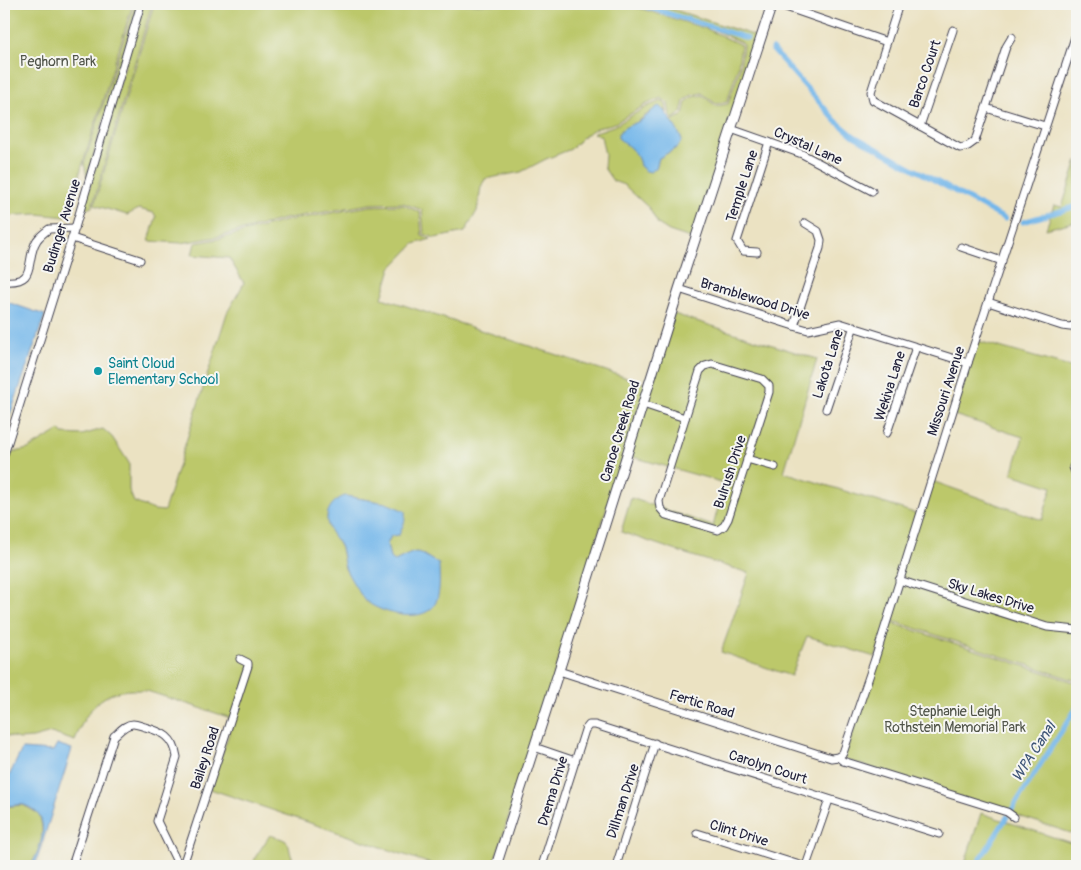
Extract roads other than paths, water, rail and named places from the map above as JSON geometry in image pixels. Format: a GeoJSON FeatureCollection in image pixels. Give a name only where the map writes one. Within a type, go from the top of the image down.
{"type":"FeatureCollection","features":[{"type":"Feature","properties":{"kind":"main road","name":"Canoe Creek Road"},"geometry":{"type":"LineString","coordinates":[[496,866],[679,289],[772,4]]}},
{"type":"Feature","properties":{"kind":"street","name":"Budinger Avenue"},"geometry":{"type":"LineString","coordinates":[[4,455],[72,238],[140,4]]}},
{"type":"Feature","properties":{"kind":"street"},"geometry":{"type":"LineString","coordinates":[[777,4],[887,42]]}},
{"type":"Feature","properties":{"kind":"street"},"geometry":{"type":"LineString","coordinates":[[899,4],[871,92],[873,100],[960,148],[968,146],[975,141],[1006,47],[1012,37]]}},
{"type":"Feature","properties":{"kind":"street","name":"Barco Court"},"geometry":{"type":"LineString","coordinates":[[920,126],[953,30]]}},
{"type":"Feature","properties":{"kind":"street","name":"Missouri Avenue"},"geometry":{"type":"LineString","coordinates":[[838,757],[843,753],[875,659],[968,363],[1077,31]]}},
{"type":"Feature","properties":{"kind":"street"},"geometry":{"type":"LineString","coordinates":[[986,108],[1045,126]]}},
{"type":"Feature","properties":{"kind":"street","name":"Crystal Lane"},"geometry":{"type":"LineString","coordinates":[[731,129],[802,154],[872,191]]}},
{"type":"Feature","properties":{"kind":"street","name":"Temple Lane"},"geometry":{"type":"LineString","coordinates":[[757,252],[743,251],[737,241],[769,142]]}},
{"type":"Feature","properties":{"kind":"street"},"geometry":{"type":"LineString","coordinates":[[794,326],[821,240],[818,231],[805,223]]}},
{"type":"Feature","properties":{"kind":"street"},"geometry":{"type":"LineString","coordinates":[[4,281],[18,281],[26,275],[37,240],[49,229],[75,228]]}},
{"type":"Feature","properties":{"kind":"street"},"geometry":{"type":"LineString","coordinates":[[72,238],[140,260]]}},
{"type":"Feature","properties":{"kind":"street"},"geometry":{"type":"LineString","coordinates":[[961,247],[1002,261]]}},
{"type":"Feature","properties":{"kind":"street","name":"Bramblewood Drive"},"geometry":{"type":"LineString","coordinates":[[679,289],[808,330],[840,322],[968,363]]}},
{"type":"Feature","properties":{"kind":"street"},"geometry":{"type":"LineString","coordinates":[[988,302],[1062,326],[1070,327],[1077,324]]}},
{"type":"Feature","properties":{"kind":"street","name":"Lakota Lane"},"geometry":{"type":"LineString","coordinates":[[826,409],[854,326]]}},
{"type":"Feature","properties":{"kind":"street","name":"Wekiva Lane"},"geometry":{"type":"LineString","coordinates":[[887,432],[916,346]]}},
{"type":"Feature","properties":{"kind":"street","name":"Bulrush Drive"},"geometry":{"type":"LineString","coordinates":[[712,364],[762,379],[769,386],[769,392],[728,520],[718,530],[666,515],[660,508],[659,501],[685,418],[700,372],[705,366],[712,364]]}},
{"type":"Feature","properties":{"kind":"street"},"geometry":{"type":"LineString","coordinates":[[643,404],[685,418]]}},
{"type":"Feature","properties":{"kind":"street"},"geometry":{"type":"LineString","coordinates":[[748,459],[775,467]]}},
{"type":"Feature","properties":{"kind":"street"},"geometry":{"type":"LineString","coordinates":[[1073,467],[1077,477]]}},
{"type":"Feature","properties":{"kind":"street","name":"Sky Lakes Drive"},"geometry":{"type":"LineString","coordinates":[[899,580],[1048,627],[1077,630]]}},
{"type":"Feature","properties":{"kind":"street","name":"Bailey Road"},"geometry":{"type":"LineString","coordinates":[[179,866],[184,862],[248,666],[248,663],[240,659]]}},
{"type":"Feature","properties":{"kind":"street","name":"Fertic Road"},"geometry":{"type":"LineString","coordinates":[[559,671],[831,758],[838,757],[843,761],[1006,812],[1014,817]]}},
{"type":"Feature","properties":{"kind":"street"},"geometry":{"type":"LineString","coordinates":[[72,866],[114,736],[126,726],[134,724],[168,736],[175,746],[177,757],[157,821],[179,866]]}},
{"type":"Feature","properties":{"kind":"street","name":"Carolyn Court"},"geometry":{"type":"LineString","coordinates":[[589,725],[595,725],[655,743],[939,834]]}},
{"type":"Feature","properties":{"kind":"street","name":"Drema Drive"},"geometry":{"type":"LineString","coordinates":[[542,866],[585,730],[589,725]]}},
{"type":"Feature","properties":{"kind":"street","name":"Dillman Drive"},"geometry":{"type":"LineString","coordinates":[[616,866],[655,743]]}},
{"type":"Feature","properties":{"kind":"street"},"geometry":{"type":"LineString","coordinates":[[534,747],[575,761]]}},
{"type":"Feature","properties":{"kind":"street"},"geometry":{"type":"LineString","coordinates":[[804,866],[829,800]]}},
{"type":"Feature","properties":{"kind":"street","name":"Clint Drive"},"geometry":{"type":"LineString","coordinates":[[697,833],[804,866]]}},
{"type":"Feature","properties":{"kind":"water"},"geometry":{"type":"Polygon","coordinates":[[[659,106],[672,121],[682,140],[678,147],[659,158],[656,168],[651,172],[646,171],[640,166],[635,153],[618,138],[618,134],[626,127],[643,119],[659,106]]]}},
{"type":"Feature","properties":{"kind":"water"},"geometry":{"type":"Polygon","coordinates":[[[4,301],[45,315],[4,432],[4,301]]]}},
{"type":"Feature","properties":{"kind":"water"},"geometry":{"type":"Polygon","coordinates":[[[345,496],[386,503],[405,511],[405,521],[399,535],[391,536],[387,544],[390,558],[395,561],[418,552],[439,564],[439,593],[431,609],[414,615],[393,613],[374,606],[362,596],[346,570],[341,548],[330,531],[327,520],[328,511],[333,503],[345,496]]]}},
{"type":"Feature","properties":{"kind":"water"},"geometry":{"type":"Polygon","coordinates":[[[57,744],[72,749],[35,866],[31,866],[41,841],[42,823],[39,816],[33,810],[24,805],[4,807],[4,780],[9,776],[22,749],[53,751],[57,744]]]}},
{"type":"Feature","properties":{"kind":"waterway"},"geometry":{"type":"LineString","coordinates":[[638,4],[747,38]]}},
{"type":"Feature","properties":{"kind":"waterway"},"geometry":{"type":"LineString","coordinates":[[772,49],[836,121],[854,136],[1005,219]]}},
{"type":"Feature","properties":{"kind":"waterway"},"geometry":{"type":"LineString","coordinates":[[1023,222],[1077,206]]}},
{"type":"Feature","properties":{"kind":"waterway","name":"WPA Canal"},"geometry":{"type":"LineString","coordinates":[[1011,811],[1077,707]]}},
{"type":"Feature","properties":{"kind":"waterway","name":"WPA Canal"},"geometry":{"type":"LineString","coordinates":[[976,866],[1007,817]]}},
{"type":"Feature","properties":{"kind":"place","name":"Saint Cloud Elementary School"},"geometry":{"type":"Point","coordinates":[98,371]}},
{"type":"Feature","properties":{"kind":"park label","name":"Peghorn Park"},"geometry":{"type":"Point","coordinates":[58,61]}},
{"type":"Feature","properties":{"kind":"park label","name":"Stephanie Leigh Rothstein Memorial Park"},"geometry":{"type":"Point","coordinates":[955,720]}}]}
